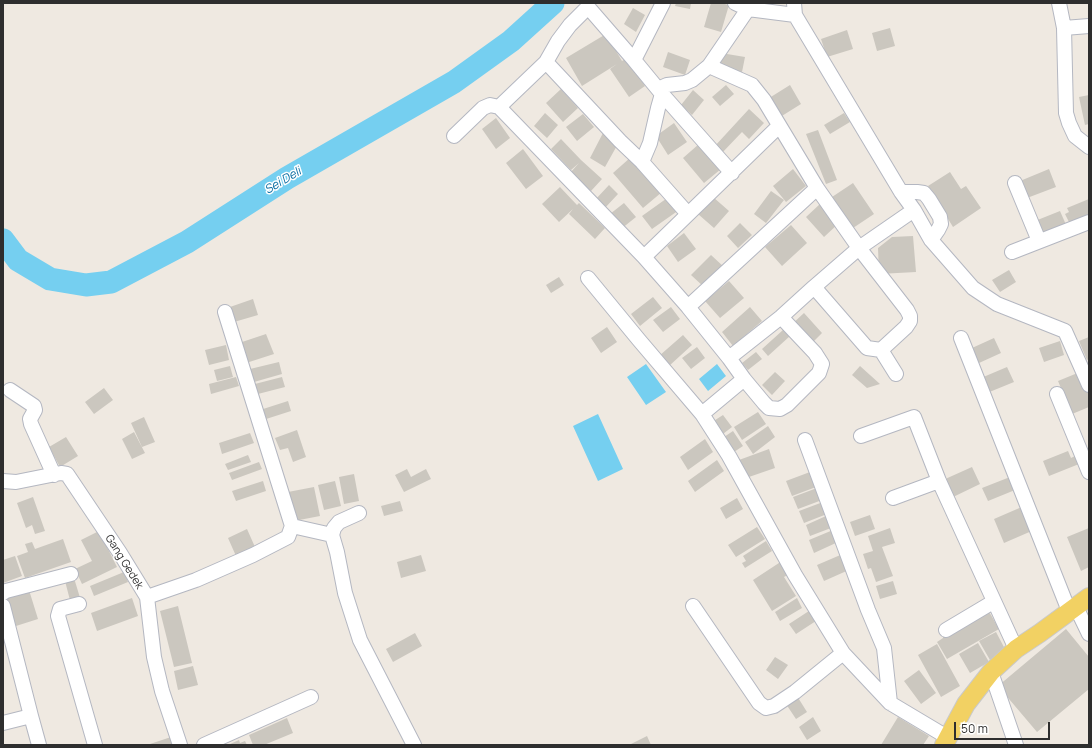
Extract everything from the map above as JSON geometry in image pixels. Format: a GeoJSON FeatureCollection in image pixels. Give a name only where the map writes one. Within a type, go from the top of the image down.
{"type":"FeatureCollection","features":[{"type":"Feature","properties":{"kind":"main road"},"geometry":{"type":"LineString","coordinates":[[945,741],[973,693],[991,672],[1016,649],[1078,605]]}},
{"type":"Feature","properties":{"kind":"street"},"geometry":{"type":"LineString","coordinates":[[634,60],[663,3]]}},
{"type":"Feature","properties":{"kind":"street"},"geometry":{"type":"LineString","coordinates":[[1058,3],[1064,28],[1066,113],[1075,136],[1089,147]]}},
{"type":"Feature","properties":{"kind":"street"},"geometry":{"type":"LineString","coordinates":[[499,107],[546,62],[558,41],[570,25],[589,5],[660,92],[732,173]]}},
{"type":"Feature","properties":{"kind":"street"},"geometry":{"type":"LineString","coordinates":[[642,162],[650,143],[660,92],[667,85],[685,83],[692,80],[709,66],[741,6],[795,9],[901,192],[914,210],[931,240],[973,288],[997,304],[1065,331],[1089,385]]}},
{"type":"Feature","properties":{"kind":"street"},"geometry":{"type":"LineString","coordinates":[[1064,28],[1089,26]]}},
{"type":"Feature","properties":{"kind":"street"},"geometry":{"type":"LineString","coordinates":[[546,62],[620,141],[642,162],[688,214]]}},
{"type":"Feature","properties":{"kind":"street"},"geometry":{"type":"LineString","coordinates":[[709,66],[752,85],[764,100],[817,188],[859,248],[910,316],[909,323],[881,350],[867,348],[814,287]]}},
{"type":"Feature","properties":{"kind":"street"},"geometry":{"type":"LineString","coordinates":[[454,136],[483,108],[490,105],[499,107],[644,258],[688,307],[744,379],[769,408],[780,408],[787,405],[821,369],[822,364],[819,357],[781,317]]}},
{"type":"Feature","properties":{"kind":"street"},"geometry":{"type":"LineString","coordinates":[[644,258],[779,126]]}},
{"type":"Feature","properties":{"kind":"street"},"geometry":{"type":"LineString","coordinates":[[1015,183],[1039,241]]}},
{"type":"Feature","properties":{"kind":"street"},"geometry":{"type":"LineString","coordinates":[[688,307],[817,188]]}},
{"type":"Feature","properties":{"kind":"street"},"geometry":{"type":"LineString","coordinates":[[901,192],[924,193],[929,199],[940,217],[941,224],[931,240]]}},
{"type":"Feature","properties":{"kind":"street"},"geometry":{"type":"LineString","coordinates":[[729,358],[781,317],[859,248],[914,210]]}},
{"type":"Feature","properties":{"kind":"street"},"geometry":{"type":"LineString","coordinates":[[1012,252],[1089,222]]}},
{"type":"Feature","properties":{"kind":"street"},"geometry":{"type":"LineString","coordinates":[[588,278],[702,414],[729,456],[795,575],[843,653],[890,703],[945,741]]}},
{"type":"Feature","properties":{"kind":"street"},"geometry":{"type":"LineString","coordinates":[[147,597],[196,580],[253,555],[288,537],[292,526],[225,312]]}},
{"type":"Feature","properties":{"kind":"street"},"geometry":{"type":"LineString","coordinates":[[961,338],[1078,605],[1089,634]]}},
{"type":"Feature","properties":{"kind":"street"},"geometry":{"type":"LineString","coordinates":[[881,350],[896,374]]}},
{"type":"Feature","properties":{"kind":"street"},"geometry":{"type":"LineString","coordinates":[[702,414],[744,379]]}},
{"type":"Feature","properties":{"kind":"street"},"geometry":{"type":"LineString","coordinates":[[10,390],[34,406],[35,410],[30,420],[31,424],[54,475]]}},
{"type":"Feature","properties":{"kind":"street"},"geometry":{"type":"LineString","coordinates":[[1057,394],[1089,472]]}},
{"type":"Feature","properties":{"kind":"street"},"geometry":{"type":"LineString","coordinates":[[861,436],[914,417],[939,480],[993,602],[1016,649]]}},
{"type":"Feature","properties":{"kind":"street"},"geometry":{"type":"LineString","coordinates":[[805,440],[868,610],[884,648],[890,703]]}},
{"type":"Feature","properties":{"kind":"street","name":"Gang Gedek"},"geometry":{"type":"LineString","coordinates":[[3,481],[16,482],[61,473],[67,474],[120,552],[147,597],[154,657],[162,691],[180,745]]}},
{"type":"Feature","properties":{"kind":"street"},"geometry":{"type":"LineString","coordinates":[[893,498],[939,480]]}},
{"type":"Feature","properties":{"kind":"street"},"geometry":{"type":"LineString","coordinates":[[359,513],[339,522],[336,525],[332,535],[345,593],[360,640],[414,745]]}},
{"type":"Feature","properties":{"kind":"street"},"geometry":{"type":"LineString","coordinates":[[292,526],[332,535]]}},
{"type":"Feature","properties":{"kind":"street"},"geometry":{"type":"LineString","coordinates":[[3,593],[71,574]]}},
{"type":"Feature","properties":{"kind":"street"},"geometry":{"type":"LineString","coordinates":[[946,630],[993,602]]}},
{"type":"Feature","properties":{"kind":"street"},"geometry":{"type":"LineString","coordinates":[[79,604],[60,609],[58,616],[95,745]]}},
{"type":"Feature","properties":{"kind":"street"},"geometry":{"type":"LineString","coordinates":[[3,606],[7,639],[39,745]]}},
{"type":"Feature","properties":{"kind":"street"},"geometry":{"type":"LineString","coordinates":[[693,606],[759,703],[766,708],[774,706],[795,692],[843,653]]}},
{"type":"Feature","properties":{"kind":"street"},"geometry":{"type":"LineString","coordinates":[[991,672],[1016,745]]}},
{"type":"Feature","properties":{"kind":"street"},"geometry":{"type":"LineString","coordinates":[[204,745],[311,697]]}},
{"type":"Feature","properties":{"kind":"street"},"geometry":{"type":"LineString","coordinates":[[3,724],[31,716]]}},
{"type":"Feature","properties":{"kind":"water"},"geometry":{"type":"Polygon","coordinates":[[[646,364],[666,392],[646,405],[627,377],[646,364]]]}},
{"type":"Feature","properties":{"kind":"water"},"geometry":{"type":"Polygon","coordinates":[[[717,364],[726,376],[708,391],[699,379],[717,364]]]}},
{"type":"Feature","properties":{"kind":"water"},"geometry":{"type":"Polygon","coordinates":[[[598,414],[623,469],[598,481],[573,426],[598,414]]]}},
{"type":"Feature","properties":{"kind":"building"},"geometry":{"type":"Polygon","coordinates":[[[676,3],[691,3],[690,9],[675,6],[676,3]]]}},
{"type":"Feature","properties":{"kind":"building"},"geometry":{"type":"Polygon","coordinates":[[[711,3],[729,5],[721,32],[704,27],[711,3]]]}},
{"type":"Feature","properties":{"kind":"building"},"geometry":{"type":"Polygon","coordinates":[[[633,8],[645,15],[636,32],[624,24],[633,8]]]}},
{"type":"Feature","properties":{"kind":"building"},"geometry":{"type":"Polygon","coordinates":[[[890,28],[895,46],[877,51],[872,33],[890,28]]]}},
{"type":"Feature","properties":{"kind":"building"},"geometry":{"type":"Polygon","coordinates":[[[847,30],[853,49],[827,57],[821,39],[847,30]]]}},
{"type":"Feature","properties":{"kind":"building"},"geometry":{"type":"Polygon","coordinates":[[[606,34],[622,61],[627,58],[645,86],[629,97],[610,69],[617,64],[582,86],[566,58],[606,34]]]}},
{"type":"Feature","properties":{"kind":"building"},"geometry":{"type":"Polygon","coordinates":[[[668,52],[690,60],[685,75],[663,67],[668,52]]]}},
{"type":"Feature","properties":{"kind":"building"},"geometry":{"type":"Polygon","coordinates":[[[721,53],[745,57],[742,72],[718,68],[721,53]]]}},
{"type":"Feature","properties":{"kind":"building"},"geometry":{"type":"Polygon","coordinates":[[[726,85],[734,94],[720,106],[712,97],[726,85]]]}},
{"type":"Feature","properties":{"kind":"building"},"geometry":{"type":"Polygon","coordinates":[[[790,85],[801,104],[777,119],[766,100],[790,85]]]}},
{"type":"Feature","properties":{"kind":"building"},"geometry":{"type":"Polygon","coordinates":[[[561,89],[578,108],[563,122],[546,103],[561,89]]]}},
{"type":"Feature","properties":{"kind":"building"},"geometry":{"type":"Polygon","coordinates":[[[693,90],[704,100],[692,115],[681,105],[693,90]]]}},
{"type":"Feature","properties":{"kind":"building"},"geometry":{"type":"Polygon","coordinates":[[[1089,95],[1089,124],[1085,125],[1079,97],[1089,95]]]}},
{"type":"Feature","properties":{"kind":"building"},"geometry":{"type":"Polygon","coordinates":[[[749,109],[764,123],[749,139],[742,132],[721,154],[714,147],[749,109]]]}},
{"type":"Feature","properties":{"kind":"building"},"geometry":{"type":"Polygon","coordinates":[[[545,113],[558,125],[547,138],[534,126],[545,113]]]}},
{"type":"Feature","properties":{"kind":"building"},"geometry":{"type":"Polygon","coordinates":[[[844,113],[850,122],[830,134],[824,125],[844,113]]]}},
{"type":"Feature","properties":{"kind":"building"},"geometry":{"type":"Polygon","coordinates":[[[583,114],[594,127],[577,141],[566,127],[583,114]]]}},
{"type":"Feature","properties":{"kind":"building"},"geometry":{"type":"Polygon","coordinates":[[[496,118],[510,138],[496,149],[482,129],[496,118]]]}},
{"type":"Feature","properties":{"kind":"building"},"geometry":{"type":"Polygon","coordinates":[[[674,123],[687,142],[668,155],[656,136],[674,123]]]}},
{"type":"Feature","properties":{"kind":"building"},"geometry":{"type":"Polygon","coordinates":[[[818,130],[837,180],[826,184],[806,134],[818,130]]]}},
{"type":"Feature","properties":{"kind":"building"},"geometry":{"type":"Polygon","coordinates":[[[603,133],[619,142],[605,167],[590,158],[603,133]]]}},
{"type":"Feature","properties":{"kind":"building"},"geometry":{"type":"Polygon","coordinates":[[[561,139],[602,179],[591,191],[570,173],[579,163],[571,170],[551,149],[561,139]]]}},
{"type":"Feature","properties":{"kind":"building"},"geometry":{"type":"Polygon","coordinates":[[[699,144],[721,169],[704,183],[683,158],[699,144]]]}},
{"type":"Feature","properties":{"kind":"building"},"geometry":{"type":"Polygon","coordinates":[[[523,149],[543,176],[526,189],[506,163],[523,149]]]}},
{"type":"Feature","properties":{"kind":"building"},"geometry":{"type":"Polygon","coordinates":[[[631,157],[662,192],[643,208],[613,173],[631,157]]]}},
{"type":"Feature","properties":{"kind":"building"},"geometry":{"type":"Polygon","coordinates":[[[793,169],[806,186],[786,202],[773,186],[793,169]]]}},
{"type":"Feature","properties":{"kind":"building"},"geometry":{"type":"Polygon","coordinates":[[[1049,169],[1056,187],[1027,198],[1020,181],[1049,169]]]}},
{"type":"Feature","properties":{"kind":"building"},"geometry":{"type":"Polygon","coordinates":[[[950,172],[961,189],[966,186],[981,208],[953,227],[928,186],[950,172]]]}},
{"type":"Feature","properties":{"kind":"building"},"geometry":{"type":"Polygon","coordinates":[[[853,183],[874,214],[853,228],[832,197],[853,183]]]}},
{"type":"Feature","properties":{"kind":"building"},"geometry":{"type":"Polygon","coordinates":[[[609,185],[618,194],[604,209],[595,200],[609,185]]]}},
{"type":"Feature","properties":{"kind":"building"},"geometry":{"type":"Polygon","coordinates":[[[560,187],[577,205],[579,203],[605,228],[595,239],[569,214],[573,209],[559,222],[542,204],[560,187]]]}},
{"type":"Feature","properties":{"kind":"building"},"geometry":{"type":"Polygon","coordinates":[[[771,191],[784,200],[766,223],[754,214],[771,191]]]}},
{"type":"Feature","properties":{"kind":"building"},"geometry":{"type":"Polygon","coordinates":[[[670,196],[679,210],[652,229],[642,216],[670,196]]]}},
{"type":"Feature","properties":{"kind":"building"},"geometry":{"type":"Polygon","coordinates":[[[713,197],[729,211],[714,228],[698,214],[713,197]]]}},
{"type":"Feature","properties":{"kind":"building"},"geometry":{"type":"Polygon","coordinates":[[[1089,199],[1089,219],[1071,226],[1065,214],[1069,212],[1067,208],[1089,199]]]}},
{"type":"Feature","properties":{"kind":"building"},"geometry":{"type":"Polygon","coordinates":[[[624,203],[636,217],[621,229],[610,214],[624,203]]]}},
{"type":"Feature","properties":{"kind":"building"},"geometry":{"type":"Polygon","coordinates":[[[820,204],[838,224],[824,237],[806,217],[820,204]]]}},
{"type":"Feature","properties":{"kind":"building"},"geometry":{"type":"Polygon","coordinates":[[[1060,211],[1067,227],[1042,237],[1035,221],[1060,211]]]}},
{"type":"Feature","properties":{"kind":"building"},"geometry":{"type":"Polygon","coordinates":[[[740,223],[752,235],[738,248],[727,236],[740,223]]]}},
{"type":"Feature","properties":{"kind":"building"},"geometry":{"type":"Polygon","coordinates":[[[791,225],[807,243],[782,266],[765,247],[791,225]]]}},
{"type":"Feature","properties":{"kind":"building"},"geometry":{"type":"Polygon","coordinates":[[[684,233],[696,249],[678,262],[667,246],[684,233]]]}},
{"type":"Feature","properties":{"kind":"building"},"geometry":{"type":"Polygon","coordinates":[[[913,236],[916,272],[879,274],[878,248],[892,237],[913,236]]]}},
{"type":"Feature","properties":{"kind":"building"},"geometry":{"type":"Polygon","coordinates":[[[711,255],[724,267],[704,287],[691,275],[711,255]]]}},
{"type":"Feature","properties":{"kind":"building"},"geometry":{"type":"Polygon","coordinates":[[[1009,270],[1016,282],[1000,292],[992,280],[1009,270]]]}},
{"type":"Feature","properties":{"kind":"building"},"geometry":{"type":"Polygon","coordinates":[[[559,277],[564,285],[551,293],[546,285],[559,277]]]}},
{"type":"Feature","properties":{"kind":"building"},"geometry":{"type":"Polygon","coordinates":[[[729,281],[744,298],[720,318],[705,301],[729,281]]]}},
{"type":"Feature","properties":{"kind":"building"},"geometry":{"type":"Polygon","coordinates":[[[653,297],[662,308],[640,326],[631,314],[653,297]]]}},
{"type":"Feature","properties":{"kind":"building"},"geometry":{"type":"Polygon","coordinates":[[[253,299],[258,315],[234,322],[230,307],[253,299]]]}},
{"type":"Feature","properties":{"kind":"building"},"geometry":{"type":"Polygon","coordinates":[[[671,307],[680,319],[663,332],[653,320],[671,307]]]}},
{"type":"Feature","properties":{"kind":"building"},"geometry":{"type":"Polygon","coordinates":[[[750,307],[762,321],[733,346],[722,332],[750,307]]]}},
{"type":"Feature","properties":{"kind":"building"},"geometry":{"type":"Polygon","coordinates":[[[804,313],[822,333],[810,345],[791,325],[804,313]]]}},
{"type":"Feature","properties":{"kind":"building"},"geometry":{"type":"Polygon","coordinates":[[[607,327],[617,342],[601,353],[591,338],[607,327]]]}},
{"type":"Feature","properties":{"kind":"building"},"geometry":{"type":"Polygon","coordinates":[[[783,330],[790,336],[768,356],[762,349],[783,330]]]}},
{"type":"Feature","properties":{"kind":"building"},"geometry":{"type":"Polygon","coordinates":[[[266,334],[274,354],[243,364],[239,343],[266,334]]]}},
{"type":"Feature","properties":{"kind":"building"},"geometry":{"type":"Polygon","coordinates":[[[683,335],[692,345],[669,366],[659,356],[683,335]]]}},
{"type":"Feature","properties":{"kind":"building"},"geometry":{"type":"Polygon","coordinates":[[[1089,337],[1089,359],[1087,360],[1079,341],[1089,337]]]}},
{"type":"Feature","properties":{"kind":"building"},"geometry":{"type":"Polygon","coordinates":[[[994,338],[1001,353],[979,363],[972,348],[994,338]]]}},
{"type":"Feature","properties":{"kind":"building"},"geometry":{"type":"Polygon","coordinates":[[[1060,341],[1064,355],[1044,362],[1039,348],[1060,341]]]}},
{"type":"Feature","properties":{"kind":"building"},"geometry":{"type":"Polygon","coordinates":[[[226,345],[229,360],[209,365],[205,350],[226,345]]]}},
{"type":"Feature","properties":{"kind":"building"},"geometry":{"type":"Polygon","coordinates":[[[697,347],[705,358],[691,369],[682,358],[697,347]]]}},
{"type":"Feature","properties":{"kind":"building"},"geometry":{"type":"Polygon","coordinates":[[[756,352],[762,359],[748,370],[742,363],[756,352]]]}},
{"type":"Feature","properties":{"kind":"building"},"geometry":{"type":"Polygon","coordinates":[[[279,362],[282,374],[254,382],[250,369],[279,362]]]}},
{"type":"Feature","properties":{"kind":"building"},"geometry":{"type":"Polygon","coordinates":[[[230,366],[233,377],[217,381],[214,370],[230,366]]]}},
{"type":"Feature","properties":{"kind":"building"},"geometry":{"type":"Polygon","coordinates":[[[860,366],[880,384],[867,388],[852,375],[860,366]]]}},
{"type":"Feature","properties":{"kind":"building"},"geometry":{"type":"Polygon","coordinates":[[[1007,367],[1014,382],[987,393],[981,378],[1007,367]]]}},
{"type":"Feature","properties":{"kind":"building"},"geometry":{"type":"Polygon","coordinates":[[[775,372],[785,381],[772,395],[762,385],[775,372]]]}},
{"type":"Feature","properties":{"kind":"building"},"geometry":{"type":"Polygon","coordinates":[[[1080,372],[1089,394],[1089,407],[1072,414],[1058,381],[1080,372]]]}},
{"type":"Feature","properties":{"kind":"building"},"geometry":{"type":"Polygon","coordinates":[[[236,377],[239,386],[211,394],[209,384],[236,377]]]}},
{"type":"Feature","properties":{"kind":"building"},"geometry":{"type":"Polygon","coordinates":[[[282,377],[285,387],[254,395],[251,385],[282,377]]]}},
{"type":"Feature","properties":{"kind":"building"},"geometry":{"type":"Polygon","coordinates":[[[104,388],[113,400],[94,414],[85,402],[104,388]]]}},
{"type":"Feature","properties":{"kind":"building"},"geometry":{"type":"Polygon","coordinates":[[[288,401],[291,411],[263,420],[260,410],[288,401]]]}},
{"type":"Feature","properties":{"kind":"building"},"geometry":{"type":"Polygon","coordinates":[[[758,412],[766,424],[742,440],[734,427],[758,412]]]}},
{"type":"Feature","properties":{"kind":"building"},"geometry":{"type":"Polygon","coordinates":[[[723,415],[732,427],[719,437],[709,424],[723,415]]]}},
{"type":"Feature","properties":{"kind":"building"},"geometry":{"type":"Polygon","coordinates":[[[144,417],[155,442],[142,447],[131,423],[144,417]]]}},
{"type":"Feature","properties":{"kind":"building"},"geometry":{"type":"Polygon","coordinates":[[[768,426],[775,437],[753,454],[745,442],[768,426]]]}},
{"type":"Feature","properties":{"kind":"building"},"geometry":{"type":"Polygon","coordinates":[[[297,430],[306,457],[293,462],[288,448],[280,450],[275,438],[297,430]]]}},
{"type":"Feature","properties":{"kind":"building"},"geometry":{"type":"Polygon","coordinates":[[[733,431],[743,446],[731,454],[721,439],[733,431]]]}},
{"type":"Feature","properties":{"kind":"building"},"geometry":{"type":"Polygon","coordinates":[[[134,432],[145,453],[132,459],[122,439],[134,432]]]}},
{"type":"Feature","properties":{"kind":"building"},"geometry":{"type":"Polygon","coordinates":[[[250,433],[254,443],[222,454],[219,443],[250,433]]]}},
{"type":"Feature","properties":{"kind":"building"},"geometry":{"type":"Polygon","coordinates":[[[66,437],[78,456],[60,467],[49,447],[66,437]]]}},
{"type":"Feature","properties":{"kind":"building"},"geometry":{"type":"Polygon","coordinates":[[[705,439],[713,452],[688,470],[680,457],[705,439]]]}},
{"type":"Feature","properties":{"kind":"building"},"geometry":{"type":"Polygon","coordinates":[[[769,449],[775,468],[746,478],[739,460],[769,449]]]}},
{"type":"Feature","properties":{"kind":"building"},"geometry":{"type":"Polygon","coordinates":[[[1068,451],[1071,458],[1075,456],[1079,464],[1049,476],[1043,461],[1068,451]]]}},
{"type":"Feature","properties":{"kind":"building"},"geometry":{"type":"Polygon","coordinates":[[[248,455],[251,462],[228,470],[225,464],[248,455]]]}},
{"type":"Feature","properties":{"kind":"building"},"geometry":{"type":"Polygon","coordinates":[[[717,460],[724,471],[695,492],[688,481],[717,460]]]}},
{"type":"Feature","properties":{"kind":"building"},"geometry":{"type":"Polygon","coordinates":[[[259,462],[262,469],[232,480],[229,473],[259,462]]]}},
{"type":"Feature","properties":{"kind":"building"},"geometry":{"type":"Polygon","coordinates":[[[972,467],[980,484],[951,498],[943,480],[972,467]]]}},
{"type":"Feature","properties":{"kind":"building"},"geometry":{"type":"Polygon","coordinates":[[[407,469],[411,477],[426,469],[431,479],[404,492],[395,475],[407,469]]]}},
{"type":"Feature","properties":{"kind":"building"},"geometry":{"type":"Polygon","coordinates":[[[810,472],[816,487],[792,496],[786,481],[810,472]]]}},
{"type":"Feature","properties":{"kind":"building"},"geometry":{"type":"Polygon","coordinates":[[[354,474],[359,501],[344,504],[339,477],[354,474]]]}},
{"type":"Feature","properties":{"kind":"building"},"geometry":{"type":"Polygon","coordinates":[[[1010,477],[1015,490],[988,501],[982,488],[1010,477]]]}},
{"type":"Feature","properties":{"kind":"building"},"geometry":{"type":"Polygon","coordinates":[[[263,481],[266,491],[236,501],[232,491],[263,481]]]}},
{"type":"Feature","properties":{"kind":"building"},"geometry":{"type":"Polygon","coordinates":[[[335,481],[341,506],[324,510],[318,485],[335,481]]]}},
{"type":"Feature","properties":{"kind":"building"},"geometry":{"type":"Polygon","coordinates":[[[314,487],[320,516],[294,521],[288,492],[314,487]]]}},
{"type":"Feature","properties":{"kind":"building"},"geometry":{"type":"Polygon","coordinates":[[[817,488],[822,500],[798,509],[793,497],[817,488]]]}},
{"type":"Feature","properties":{"kind":"building"},"geometry":{"type":"Polygon","coordinates":[[[33,497],[45,531],[35,534],[32,525],[26,528],[17,503],[33,497]]]}},
{"type":"Feature","properties":{"kind":"building"},"geometry":{"type":"Polygon","coordinates":[[[737,498],[743,509],[726,519],[720,508],[737,498]]]}},
{"type":"Feature","properties":{"kind":"building"},"geometry":{"type":"Polygon","coordinates":[[[400,501],[403,511],[384,516],[381,506],[400,501]]]}},
{"type":"Feature","properties":{"kind":"building"},"geometry":{"type":"Polygon","coordinates":[[[823,502],[827,514],[804,523],[799,511],[823,502]]]}},
{"type":"Feature","properties":{"kind":"building"},"geometry":{"type":"Polygon","coordinates":[[[1024,506],[1034,530],[1004,543],[994,519],[1024,506]]]}},
{"type":"Feature","properties":{"kind":"building"},"geometry":{"type":"Polygon","coordinates":[[[870,515],[875,529],[855,536],[850,522],[870,515]]]}},
{"type":"Feature","properties":{"kind":"building"},"geometry":{"type":"Polygon","coordinates":[[[826,516],[831,528],[810,536],[806,525],[826,516]]]}},
{"type":"Feature","properties":{"kind":"building"},"geometry":{"type":"Polygon","coordinates":[[[757,527],[765,539],[736,557],[728,545],[757,527]]]}},
{"type":"Feature","properties":{"kind":"building"},"geometry":{"type":"Polygon","coordinates":[[[890,528],[895,543],[882,547],[893,576],[876,582],[871,568],[868,569],[863,554],[873,551],[868,536],[890,528]]]}},
{"type":"Feature","properties":{"kind":"building"},"geometry":{"type":"Polygon","coordinates":[[[1089,528],[1089,567],[1081,571],[1067,537],[1089,528]]]}},
{"type":"Feature","properties":{"kind":"building"},"geometry":{"type":"Polygon","coordinates":[[[247,529],[255,547],[236,556],[228,538],[247,529]]]}},
{"type":"Feature","properties":{"kind":"building"},"geometry":{"type":"Polygon","coordinates":[[[833,530],[838,542],[814,553],[809,540],[833,530]]]}},
{"type":"Feature","properties":{"kind":"building"},"geometry":{"type":"Polygon","coordinates":[[[99,531],[117,567],[82,584],[75,569],[92,561],[81,540],[99,531]]]}},
{"type":"Feature","properties":{"kind":"building"},"geometry":{"type":"Polygon","coordinates":[[[63,539],[71,562],[25,578],[17,556],[28,552],[25,544],[32,542],[35,549],[63,539]]]}},
{"type":"Feature","properties":{"kind":"building"},"geometry":{"type":"Polygon","coordinates":[[[766,541],[772,551],[745,568],[742,563],[746,561],[743,556],[766,541]]]}},
{"type":"Feature","properties":{"kind":"building"},"geometry":{"type":"Polygon","coordinates":[[[845,553],[851,569],[824,581],[817,565],[845,553]]]}},
{"type":"Feature","properties":{"kind":"building"},"geometry":{"type":"Polygon","coordinates":[[[421,555],[426,571],[401,578],[397,562],[421,555]]]}},
{"type":"Feature","properties":{"kind":"building"},"geometry":{"type":"Polygon","coordinates":[[[15,556],[22,576],[3,583],[3,560],[15,556]]]}},
{"type":"Feature","properties":{"kind":"building"},"geometry":{"type":"Polygon","coordinates":[[[782,561],[789,574],[784,577],[796,596],[772,611],[753,580],[782,561]]]}},
{"type":"Feature","properties":{"kind":"building"},"geometry":{"type":"Polygon","coordinates":[[[124,572],[128,582],[94,596],[90,586],[124,572]]]}},
{"type":"Feature","properties":{"kind":"building"},"geometry":{"type":"Polygon","coordinates":[[[74,578],[81,601],[71,604],[65,581],[74,578]]]}},
{"type":"Feature","properties":{"kind":"building"},"geometry":{"type":"Polygon","coordinates":[[[893,581],[897,594],[880,599],[876,586],[893,581]]]}},
{"type":"Feature","properties":{"kind":"building"},"geometry":{"type":"Polygon","coordinates":[[[29,590],[38,619],[16,626],[7,597],[29,590]]]}},
{"type":"Feature","properties":{"kind":"building"},"geometry":{"type":"Polygon","coordinates":[[[132,598],[138,616],[97,631],[91,613],[132,598]]]}},
{"type":"Feature","properties":{"kind":"building"},"geometry":{"type":"Polygon","coordinates":[[[797,598],[802,608],[780,621],[775,612],[797,598]]]}},
{"type":"Feature","properties":{"kind":"building"},"geometry":{"type":"Polygon","coordinates":[[[178,606],[192,663],[174,667],[160,611],[178,606]]]}},
{"type":"Feature","properties":{"kind":"building"},"geometry":{"type":"Polygon","coordinates":[[[812,609],[819,619],[796,634],[789,624],[812,609]]]}},
{"type":"Feature","properties":{"kind":"building"},"geometry":{"type":"Polygon","coordinates":[[[988,610],[999,629],[947,659],[937,642],[943,638],[943,636],[988,610]]]}},
{"type":"Feature","properties":{"kind":"building"},"geometry":{"type":"Polygon","coordinates":[[[1066,629],[1089,657],[1089,689],[1037,732],[998,686],[1066,629]]]}},
{"type":"Feature","properties":{"kind":"building"},"geometry":{"type":"Polygon","coordinates":[[[996,632],[1006,651],[990,660],[979,641],[996,632]]]}},
{"type":"Feature","properties":{"kind":"building"},"geometry":{"type":"Polygon","coordinates":[[[415,633],[422,646],[393,662],[386,649],[415,633]]]}},
{"type":"Feature","properties":{"kind":"building"},"geometry":{"type":"Polygon","coordinates":[[[978,643],[989,662],[970,673],[959,654],[978,643]]]}},
{"type":"Feature","properties":{"kind":"building"},"geometry":{"type":"Polygon","coordinates":[[[937,644],[960,686],[941,697],[918,655],[937,644]]]}},
{"type":"Feature","properties":{"kind":"building"},"geometry":{"type":"Polygon","coordinates":[[[775,657],[788,665],[778,679],[766,670],[775,657]]]}},
{"type":"Feature","properties":{"kind":"building"},"geometry":{"type":"Polygon","coordinates":[[[193,666],[198,685],[178,690],[174,671],[193,666]]]}},
{"type":"Feature","properties":{"kind":"building"},"geometry":{"type":"Polygon","coordinates":[[[919,670],[936,693],[921,704],[904,681],[919,670]]]}},
{"type":"Feature","properties":{"kind":"building"},"geometry":{"type":"Polygon","coordinates":[[[797,696],[807,712],[796,719],[786,704],[797,696]]]}},
{"type":"Feature","properties":{"kind":"building"},"geometry":{"type":"Polygon","coordinates":[[[813,717],[821,731],[807,740],[799,727],[813,717]]]}},
{"type":"Feature","properties":{"kind":"building"},"geometry":{"type":"Polygon","coordinates":[[[898,717],[929,736],[923,745],[881,745],[898,717]]]}},
{"type":"Feature","properties":{"kind":"building"},"geometry":{"type":"Polygon","coordinates":[[[287,718],[293,733],[264,745],[253,745],[249,735],[287,718]]]}},
{"type":"Feature","properties":{"kind":"building"},"geometry":{"type":"Polygon","coordinates":[[[174,736],[178,745],[147,745],[174,736]]]}},
{"type":"Feature","properties":{"kind":"building"},"geometry":{"type":"Polygon","coordinates":[[[647,736],[651,745],[629,745],[647,736]]]}},
{"type":"Feature","properties":{"kind":"building"},"geometry":{"type":"Polygon","coordinates":[[[239,740],[240,743],[245,741],[247,745],[228,745],[239,740]]]}},
{"type":"Feature","properties":{"kind":"waterway","name":"Sei Deli"},"geometry":{"type":"LineString","coordinates":[[3,240],[18,260],[50,279],[86,285],[111,282],[187,242],[287,178],[454,82],[511,41],[553,3]]}}]}
